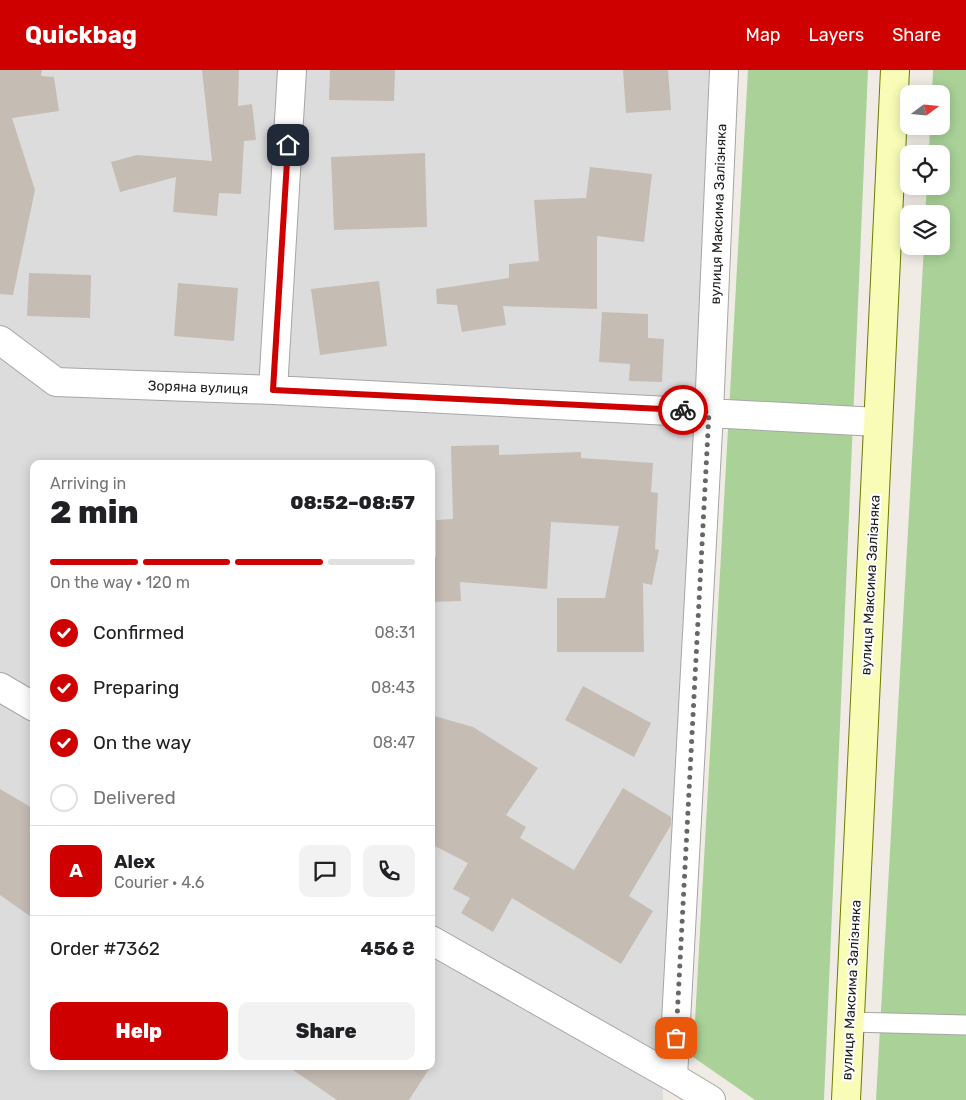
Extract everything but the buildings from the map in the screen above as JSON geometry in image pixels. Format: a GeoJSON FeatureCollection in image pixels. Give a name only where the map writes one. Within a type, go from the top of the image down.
{"type":"FeatureCollection","features":[{"type":"Feature","properties":{"kind":"main road","name":"вулиця Максима Залізняка"},"geometry":{"type":"LineString","coordinates":[[846,1100],[895,70]]}},
{"type":"Feature","properties":{"kind":"street"},"geometry":{"type":"LineString","coordinates":[[273,390],[292,70]]}},
{"type":"Feature","properties":{"kind":"street","name":"вулиця Максима Залізняка"},"geometry":{"type":"LineString","coordinates":[[673,1077],[709,412],[724,70]]}},
{"type":"Feature","properties":{"kind":"street","name":"Зоряна вулиця"},"geometry":{"type":"LineString","coordinates":[[0,340],[56,382],[273,390],[878,422]]}},
{"type":"Feature","properties":{"kind":"street"},"geometry":{"type":"LineString","coordinates":[[0,687],[30,705]]}},
{"type":"Feature","properties":{"kind":"street"},"geometry":{"type":"LineString","coordinates":[[435,942],[711,1100]]}},
{"type":"Feature","properties":{"kind":"lane"},"geometry":{"type":"LineString","coordinates":[[850,1022],[966,1025]]}},
{"type":"Feature","properties":{"kind":"shaded area"},"geometry":{"type":"Polygon","coordinates":[[[0,70],[709,70],[687,618],[662,1030],[663,1100],[0,1100],[0,70]]]}},
{"type":"Feature","properties":{"kind":"green space"},"geometry":{"type":"Polygon","coordinates":[[[748,70],[868,70],[824,1100],[755,1100],[693,1057],[748,70]]]}},
{"type":"Feature","properties":{"kind":"green space"},"geometry":{"type":"Polygon","coordinates":[[[933,70],[966,70],[966,1100],[876,1100],[923,255],[950,255],[950,205],[926,205],[926,195],[950,195],[950,145],[929,145],[930,135],[950,135],[950,85],[932,85],[933,70]]]}},
{"type":"Feature","properties":{"kind":"way so far"},"geometry":{"type":"LineString","coordinates":[[676,1038],[709,412],[683,410]]}},
{"type":"Feature","properties":{"kind":"route"},"geometry":{"type":"LineString","coordinates":[[288,145],[273,390],[683,410]]}}]}
